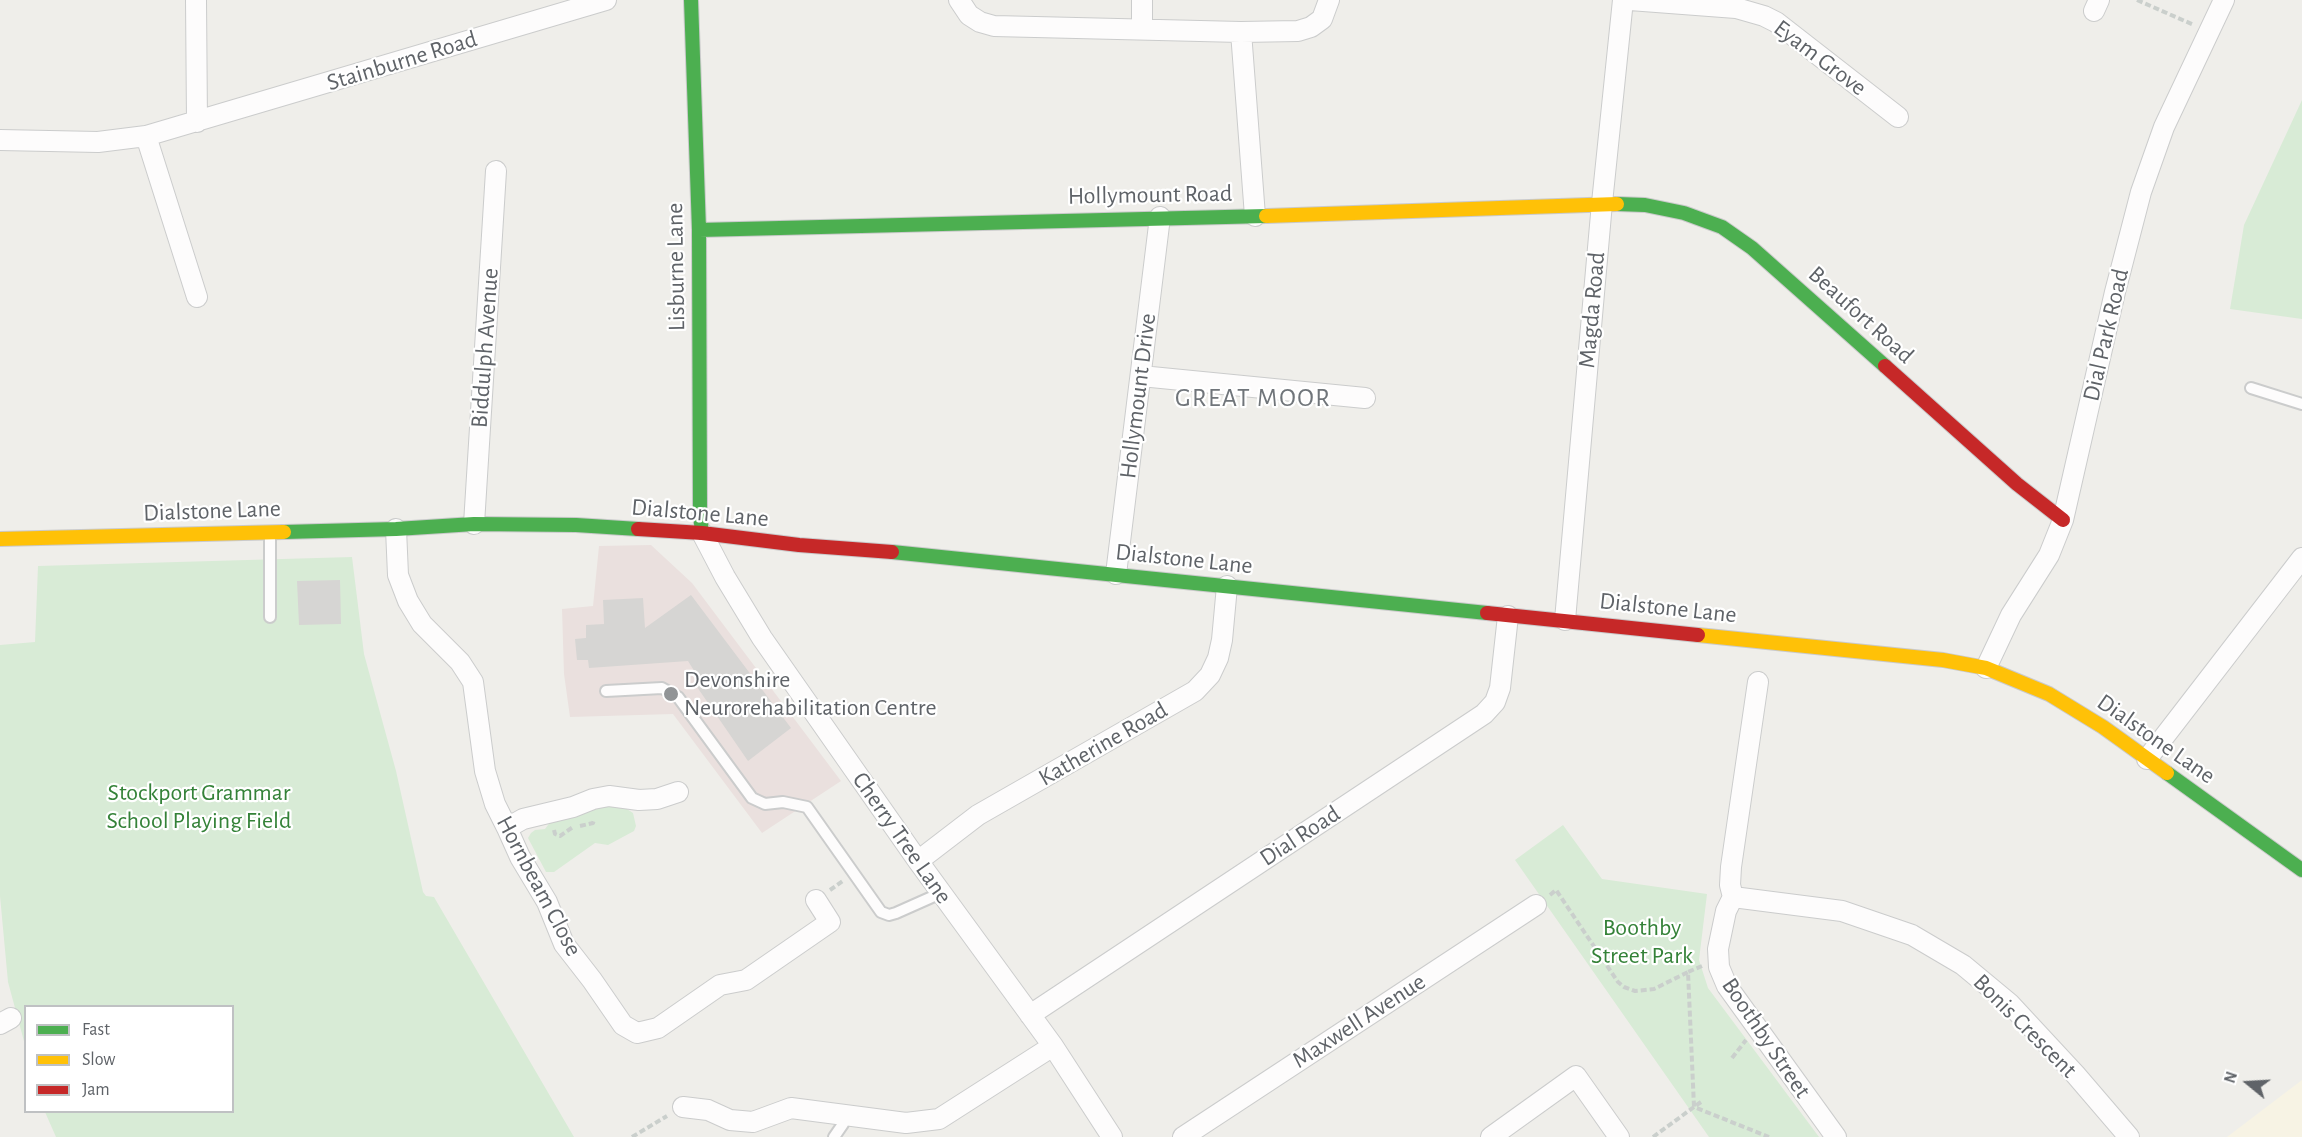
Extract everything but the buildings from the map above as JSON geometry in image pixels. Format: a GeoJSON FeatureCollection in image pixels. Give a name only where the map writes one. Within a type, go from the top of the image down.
{"type":"FeatureCollection","features":[{"type":"Feature","properties":{"kind":"street"},"geometry":{"type":"LineString","coordinates":[[196,0],[198,122]]}},
{"type":"Feature","properties":{"kind":"street","name":"Stainburne Road"},"geometry":{"type":"LineString","coordinates":[[0,140],[98,142],[146,136],[606,0]]}},
{"type":"Feature","properties":{"kind":"street","name":"Lisburne Lane"},"geometry":{"type":"LineString","coordinates":[[691,0],[699,230],[700,513],[702,533]]}},
{"type":"Feature","properties":{"kind":"street"},"geometry":{"type":"LineString","coordinates":[[959,0],[969,15],[980,22],[994,26],[1241,32],[1298,31],[1311,27],[1322,19],[1329,0]]}},
{"type":"Feature","properties":{"kind":"street"},"geometry":{"type":"LineString","coordinates":[[1142,0],[1142,29]]}},
{"type":"Feature","properties":{"kind":"street","name":"Magda Road"},"geometry":{"type":"LineString","coordinates":[[1565,621],[1602,203],[1623,0]]}},
{"type":"Feature","properties":{"kind":"street","name":"Eyam Grove"},"geometry":{"type":"LineString","coordinates":[[1630,0],[1736,9],[1764,16],[1776,22],[1898,117]]}},
{"type":"Feature","properties":{"kind":"street","name":"Dial Park Road"},"geometry":{"type":"LineString","coordinates":[[1986,668],[2011,615],[2049,555],[2063,520],[2115,292],[2141,192],[2164,127],[2224,0]]}},
{"type":"Feature","properties":{"kind":"street"},"geometry":{"type":"LineString","coordinates":[[1241,32],[1255,216]]}},
{"type":"Feature","properties":{"kind":"street"},"geometry":{"type":"LineString","coordinates":[[146,136],[197,297]]}},
{"type":"Feature","properties":{"kind":"street","name":"Biddulph Avenue"},"geometry":{"type":"LineString","coordinates":[[474,524],[496,171]]}},
{"type":"Feature","properties":{"kind":"street","name":"Hollymount Road"},"geometry":{"type":"LineString","coordinates":[[699,230],[1255,216],[1602,203]]}},
{"type":"Feature","properties":{"kind":"street","name":"Beaufort Road"},"geometry":{"type":"LineString","coordinates":[[1602,203],[1645,205],[1684,213],[1722,227],[1752,248],[2017,484],[2063,520]]}},
{"type":"Feature","properties":{"kind":"street","name":"Hollymount Drive"},"geometry":{"type":"LineString","coordinates":[[1116,574],[1160,217]]}},
{"type":"Feature","properties":{"kind":"street"},"geometry":{"type":"LineString","coordinates":[[1141,376],[1365,398]]}},
{"type":"Feature","properties":{"kind":"street","name":"Dialstone Lane"},"geometry":{"type":"LineString","coordinates":[[0,539],[396,529],[474,524],[576,525],[702,533],[798,545],[919,554],[1943,660],[1986,668],[2049,694],[2103,727],[2301,867]]}},
{"type":"Feature","properties":{"kind":"street","name":"Hornbeam Close"},"geometry":{"type":"LineString","coordinates":[[396,529],[398,575],[408,601],[422,624],[460,662],[473,682],[485,771],[495,804],[520,857],[547,902],[564,944],[623,1025],[637,1033],[658,1028],[720,985],[746,980],[830,922],[816,900]]}},
{"type":"Feature","properties":{"kind":"street","name":"Cherry Tree Lane"},"geometry":{"type":"LineString","coordinates":[[702,533],[724,578],[762,638],[918,861],[1053,1046],[1112,1137]]}},
{"type":"Feature","properties":{"kind":"street"},"geometry":{"type":"LineString","coordinates":[[2147,759],[2302,558]]}},
{"type":"Feature","properties":{"kind":"street","name":"Katherine Road"},"geometry":{"type":"LineString","coordinates":[[918,861],[978,815],[1195,691],[1210,675],[1218,658],[1227,586]]}},
{"type":"Feature","properties":{"kind":"street","name":"Dial Road"},"geometry":{"type":"LineString","coordinates":[[1030,1015],[1484,714],[1495,702],[1500,688],[1508,616]]}},
{"type":"Feature","properties":{"kind":"street"},"geometry":{"type":"LineString","coordinates":[[1733,897],[1730,885],[1731,867],[1758,682]]}},
{"type":"Feature","properties":{"kind":"street"},"geometry":{"type":"LineString","coordinates":[[507,828],[523,819],[573,807],[593,799],[609,796],[639,800],[657,799],[678,792]]}},
{"type":"Feature","properties":{"kind":"street","name":"Boothby Street"},"geometry":{"type":"LineString","coordinates":[[1733,897],[1726,911],[1718,949],[1719,967],[1727,986],[1836,1137]]}},
{"type":"Feature","properties":{"kind":"street","name":"Bonis Crescent"},"geometry":{"type":"LineString","coordinates":[[1733,897],[1842,911],[1912,935],[1963,965],[2010,1004],[2129,1137]]}},
{"type":"Feature","properties":{"kind":"street","name":"Maxwell Avenue"},"geometry":{"type":"LineString","coordinates":[[1183,1137],[1536,905]]}},
{"type":"Feature","properties":{"kind":"street"},"geometry":{"type":"LineString","coordinates":[[683,1107],[708,1110],[730,1119],[753,1122],[791,1108],[906,1123],[939,1119],[1053,1046]]}},
{"type":"Feature","properties":{"kind":"street"},"geometry":{"type":"LineString","coordinates":[[1491,1137],[1576,1076],[1618,1137]]}},
{"type":"Feature","properties":{"kind":"lane"},"geometry":{"type":"LineString","coordinates":[[2251,388],[2302,404]]}},
{"type":"Feature","properties":{"kind":"lane"},"geometry":{"type":"LineString","coordinates":[[270,531],[270,617]]}},
{"type":"Feature","properties":{"kind":"lane"},"geometry":{"type":"LineString","coordinates":[[606,691],[662,688],[678,697],[752,798],[765,804],[783,802],[807,807],[881,912],[889,915],[920,904],[941,893]]}},
{"type":"Feature","properties":{"kind":"lane"},"geometry":{"type":"LineString","coordinates":[[834,1137],[843,1124],[844,1115]]}},
{"type":"Feature","properties":{"kind":"path"},"geometry":{"type":"LineString","coordinates":[[2137,0],[2208,32]]}},
{"type":"Feature","properties":{"kind":"path"},"geometry":{"type":"LineString","coordinates":[[816,900],[854,872]]}},
{"type":"Feature","properties":{"kind":"path"},"geometry":{"type":"LineString","coordinates":[[1536,905],[1556,891],[1618,982],[1635,991],[1654,989],[1700,966],[1719,967]]}},
{"type":"Feature","properties":{"kind":"path"},"geometry":{"type":"LineString","coordinates":[[1688,972],[1694,1107]]}},
{"type":"Feature","properties":{"kind":"path"},"geometry":{"type":"LineString","coordinates":[[1653,1137],[1701,1102]]}},
{"type":"Feature","properties":{"kind":"path"},"geometry":{"type":"LineString","coordinates":[[632,1137],[683,1107]]}},
{"type":"Feature","properties":{"kind":"path"},"geometry":{"type":"LineString","coordinates":[[1694,1107],[1769,1137]]}},
{"type":"Feature","properties":{"kind":"shaded area","name":"Devonshire Neurorehabilitation Centre"},"geometry":{"type":"Polygon","coordinates":[[[651,545],[692,583],[841,781],[762,833],[673,714],[570,717],[564,674],[562,609],[593,606],[599,546],[651,545]]]}},
{"type":"Feature","properties":{"kind":"shaded area"},"geometry":{"type":"Polygon","coordinates":[[[2302,1080],[2302,1137],[2227,1137],[2302,1080]]]}},
{"type":"Feature","properties":{"kind":"green space"},"geometry":{"type":"Polygon","coordinates":[[[2302,100],[2302,319],[2230,309],[2244,225],[2302,100]]]}},
{"type":"Feature","properties":{"kind":"green space","name":"Stockport Grammar School Playing Field"},"geometry":{"type":"Polygon","coordinates":[[[352,557],[364,654],[396,771],[423,892],[426,896],[434,897],[574,1137],[56,1137],[45,1113],[234,1113],[234,1005],[24,1005],[24,1041],[8,982],[0,896],[0,645],[35,642],[38,566],[352,557]]]}},
{"type":"Feature","properties":{"kind":"green space"},"geometry":{"type":"Polygon","coordinates":[[[589,807],[624,807],[633,813],[636,826],[634,831],[608,845],[595,843],[554,872],[546,872],[528,838],[531,833],[545,829],[551,821],[560,821],[589,807]]]}},
{"type":"Feature","properties":{"kind":"green space","name":"Boothby Street Park"},"geometry":{"type":"Polygon","coordinates":[[[1563,825],[1602,879],[1707,894],[1699,960],[1708,988],[1819,1137],[1709,1137],[1515,860],[1563,825]]]}},
{"type":"Feature","properties":{"kind":"traffic: fast"},"geometry":{"type":"LineString","coordinates":[[691,0],[699,230],[700,513],[702,533]]}},
{"type":"Feature","properties":{"kind":"traffic: fast"},"geometry":{"type":"LineString","coordinates":[[1617,204],[1645,205],[1684,213],[1722,227],[1752,248],[1885,366]]}},
{"type":"Feature","properties":{"kind":"traffic: fast"},"geometry":{"type":"LineString","coordinates":[[699,230],[1266,216]]}},
{"type":"Feature","properties":{"kind":"traffic: fast"},"geometry":{"type":"LineString","coordinates":[[284,532],[474,524],[576,525],[638,529]]}},
{"type":"Feature","properties":{"kind":"traffic: fast"},"geometry":{"type":"LineString","coordinates":[[892,552],[1487,613]]}},
{"type":"Feature","properties":{"kind":"traffic: fast"},"geometry":{"type":"LineString","coordinates":[[2167,773],[2302,870]]}},
{"type":"Feature","properties":{"kind":"traffic: slow"},"geometry":{"type":"LineString","coordinates":[[1266,216],[1617,204]]}},
{"type":"Feature","properties":{"kind":"traffic: slow"},"geometry":{"type":"LineString","coordinates":[[0,539],[284,532]]}},
{"type":"Feature","properties":{"kind":"traffic: slow"},"geometry":{"type":"LineString","coordinates":[[1698,635],[1943,660],[1986,668],[2049,694],[2103,727],[2167,773]]}},
{"type":"Feature","properties":{"kind":"traffic: jam"},"geometry":{"type":"LineString","coordinates":[[1885,366],[2017,484],[2063,520]]}},
{"type":"Feature","properties":{"kind":"traffic: jam"},"geometry":{"type":"LineString","coordinates":[[638,529],[892,552]]}},
{"type":"Feature","properties":{"kind":"traffic: jam"},"geometry":{"type":"LineString","coordinates":[[1487,613],[1698,635]]}},
{"type":"Feature","properties":{"kind":"place","name":"Devonshire Neurorehabilitation Centre"},"geometry":{"type":"Point","coordinates":[671,694]}},
{"type":"Feature","properties":{"kind":"district","name":"GREAT MOOR"},"geometry":{"type":"Point","coordinates":[1253,398]}}]}
